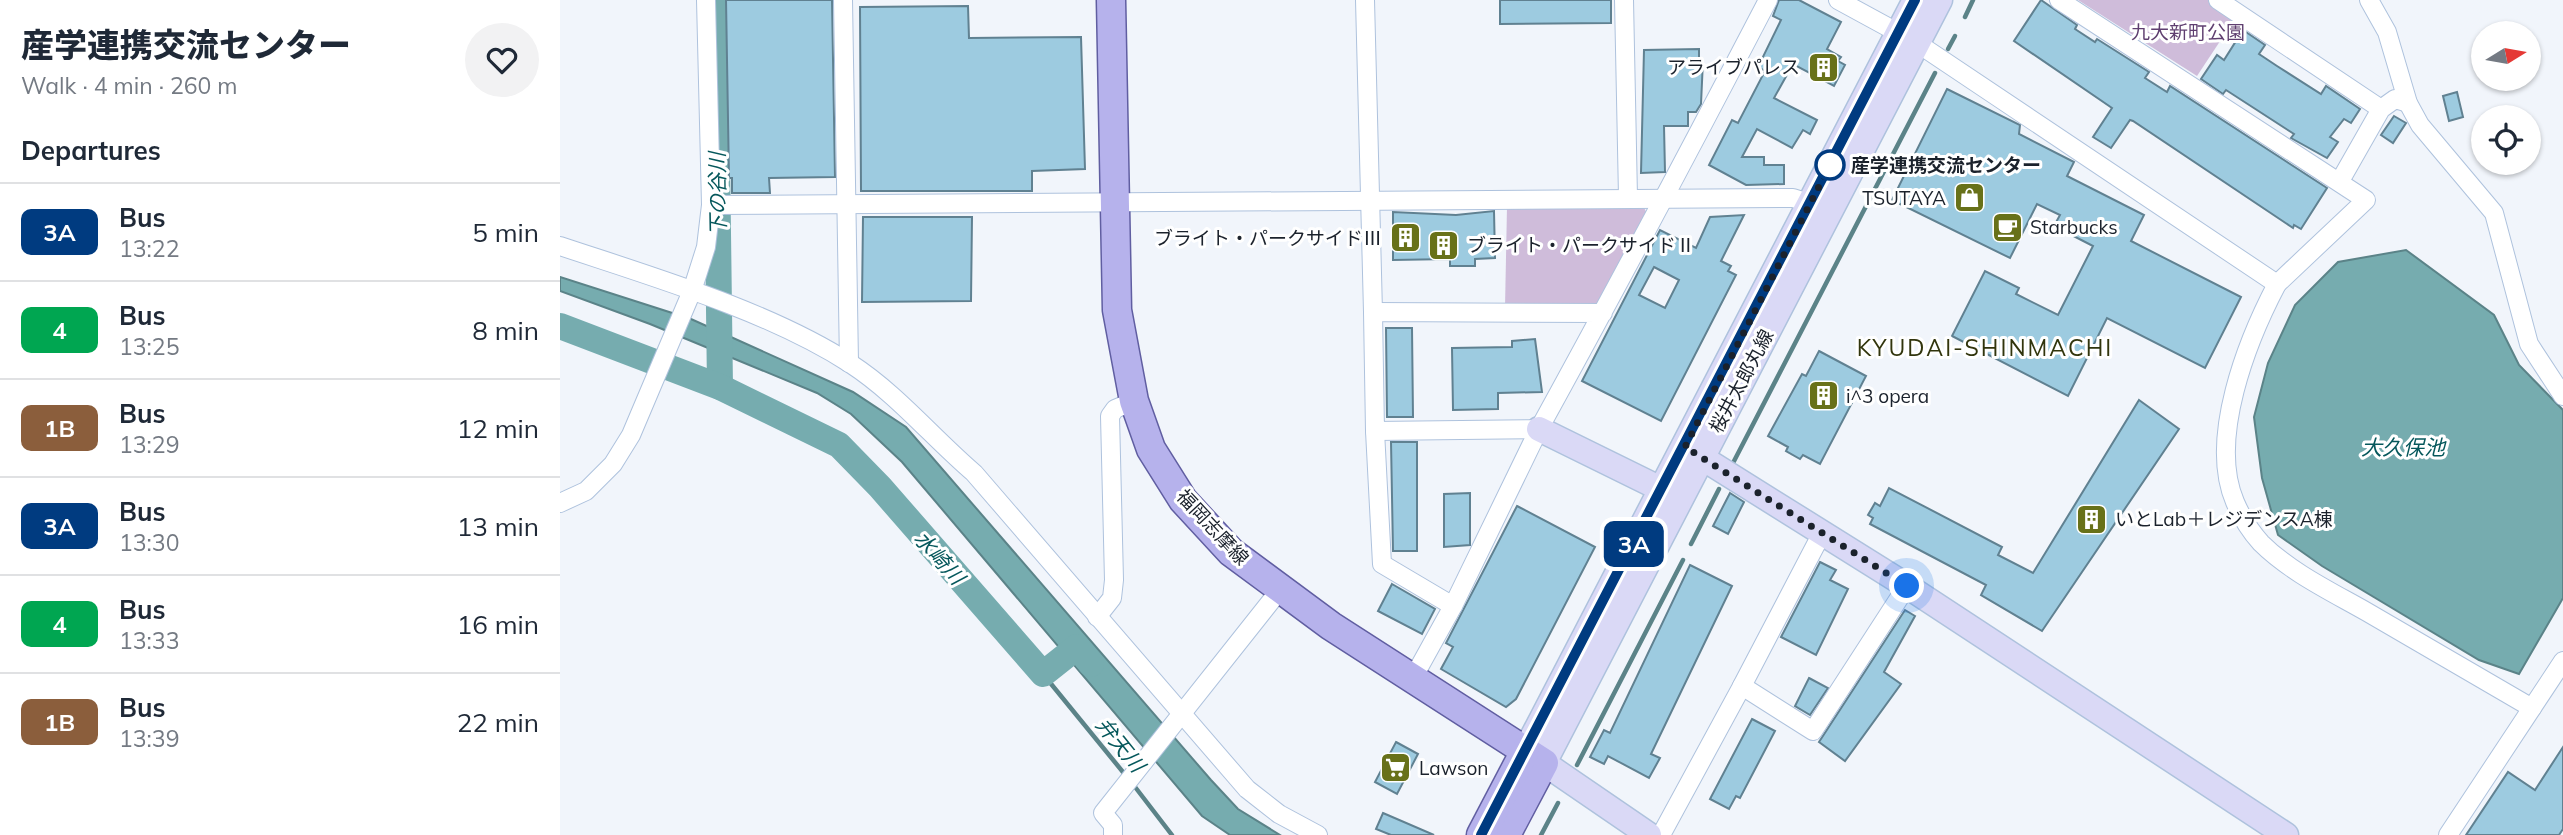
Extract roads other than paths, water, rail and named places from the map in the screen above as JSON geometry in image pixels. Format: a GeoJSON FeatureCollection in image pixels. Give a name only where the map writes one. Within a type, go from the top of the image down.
{"type":"FeatureCollection","features":[{"type":"Feature","properties":{"kind":"main road","name":"福岡志摩線"},"geometry":{"type":"LineString","coordinates":[[1111,0],[1117,310],[1134,401],[1151,449],[1183,499],[1231,552],[1279,591],[1534,757]]}},
{"type":"Feature","properties":{"kind":"main road","name":"桜井太郎丸線"},"geometry":{"type":"LineString","coordinates":[[1534,757],[1908,38],[1915,0]]}},
{"type":"Feature","properties":{"kind":"main road","name":"桜井太郎丸線"},"geometry":{"type":"LineString","coordinates":[[1534,757],[1662,490],[1693,452],[1809,203],[1908,38],[1940,0]]}},
{"type":"Feature","properties":{"kind":"main road"},"geometry":{"type":"LineString","coordinates":[[1539,429],[1662,490]]}},
{"type":"Feature","properties":{"kind":"main road"},"geometry":{"type":"LineString","coordinates":[[1693,452],[1907,586],[2286,835]]}},
{"type":"Feature","properties":{"kind":"main road"},"geometry":{"type":"LineString","coordinates":[[1481,835],[1534,757]]}},
{"type":"Feature","properties":{"kind":"main road"},"geometry":{"type":"LineString","coordinates":[[1506,835],[1534,757]]}},
{"type":"Feature","properties":{"kind":"main road"},"geometry":{"type":"LineString","coordinates":[[1534,757],[1649,835]]}},
{"type":"Feature","properties":{"kind":"street"},"geometry":{"type":"LineString","coordinates":[[560,503],[586,491],[613,464],[631,435],[690,295],[706,247],[718,204],[706,0]]}},
{"type":"Feature","properties":{"kind":"street"},"geometry":{"type":"LineString","coordinates":[[843,0],[849,363]]}},
{"type":"Feature","properties":{"kind":"street"},"geometry":{"type":"LineString","coordinates":[[1365,0],[1382,564],[1453,606]]}},
{"type":"Feature","properties":{"kind":"street"},"geometry":{"type":"LineString","coordinates":[[1624,0],[1628,197]]}},
{"type":"Feature","properties":{"kind":"street"},"geometry":{"type":"LineString","coordinates":[[1412,680],[1453,606],[1539,429],[1768,0]]}},
{"type":"Feature","properties":{"kind":"street"},"geometry":{"type":"LineString","coordinates":[[1838,0],[1908,38],[2277,284]]}},
{"type":"Feature","properties":{"kind":"street"},"geometry":{"type":"LineString","coordinates":[[2059,0],[2366,200],[2277,284],[2262,313],[2244,364],[2227,431],[2231,491],[2247,523],[2269,549],[2322,586],[2532,708]]}},
{"type":"Feature","properties":{"kind":"street"},"geometry":{"type":"LineString","coordinates":[[2218,0],[2381,109]]}},
{"type":"Feature","properties":{"kind":"street"},"geometry":{"type":"LineString","coordinates":[[2369,0],[2387,32],[2408,103],[2420,125],[2494,213],[2529,344],[2563,396]]}},
{"type":"Feature","properties":{"kind":"street"},"geometry":{"type":"LineString","coordinates":[[2340,181],[2381,109],[2395,99],[2408,103]]}},
{"type":"Feature","properties":{"kind":"street"},"geometry":{"type":"LineString","coordinates":[[718,204],[846,206],[1628,197],[1793,198],[1809,203]]}},
{"type":"Feature","properties":{"kind":"street"},"geometry":{"type":"LineString","coordinates":[[560,246],[690,295],[731,306],[849,363],[888,391],[931,437],[974,473],[1247,789],[1279,814],[1318,835]]}},
{"type":"Feature","properties":{"kind":"street"},"geometry":{"type":"LineString","coordinates":[[1373,312],[1603,313]]}},
{"type":"Feature","properties":{"kind":"street"},"geometry":{"type":"LineString","coordinates":[[1097,617],[1112,598],[1114,580],[1110,416],[1115,410],[1134,401]]}},
{"type":"Feature","properties":{"kind":"street"},"geometry":{"type":"LineString","coordinates":[[1376,431],[1539,429]]}},
{"type":"Feature","properties":{"kind":"street"},"geometry":{"type":"LineString","coordinates":[[1661,835],[1822,533]]}},
{"type":"Feature","properties":{"kind":"street"},"geometry":{"type":"LineString","coordinates":[[1742,686],[1813,731],[1907,586]]}},
{"type":"Feature","properties":{"kind":"street"},"geometry":{"type":"LineString","coordinates":[[1113,835],[1113,825],[1103,813],[1180,711],[1279,591]]}},
{"type":"Feature","properties":{"kind":"street"},"geometry":{"type":"LineString","coordinates":[[2448,835],[2563,661]]}},
{"type":"Feature","properties":{"kind":"water","name":"大久保池"},"geometry":{"type":"Polygon","coordinates":[[[2406,250],[2494,315],[2519,365],[2563,410],[2563,598],[2519,674],[2479,660],[2322,566],[2278,535],[2262,478],[2254,417],[2268,363],[2295,305],[2338,262],[2406,250]]]}},
{"type":"Feature","properties":{"kind":"water"},"geometry":{"type":"Polygon","coordinates":[[[560,277],[691,319],[853,392],[906,427],[1211,780],[1238,809],[1280,835],[1230,835],[1202,816],[902,462],[851,414],[817,393],[650,324],[560,291],[560,277]]]}},
{"type":"Feature","properties":{"kind":"waterway","name":"下の谷川"},"geometry":{"type":"LineString","coordinates":[[715,0],[720,387]]}},
{"type":"Feature","properties":{"kind":"waterway"},"geometry":{"type":"LineString","coordinates":[[1965,17],[1973,0]]}},
{"type":"Feature","properties":{"kind":"waterway"},"geometry":{"type":"LineString","coordinates":[[1948,49],[1955,36]]}},
{"type":"Feature","properties":{"kind":"waterway"},"geometry":{"type":"LineString","coordinates":[[1733,463],[1935,73]]}},
{"type":"Feature","properties":{"kind":"waterway","name":"水崎川"},"geometry":{"type":"LineString","coordinates":[[560,326],[720,387],[839,445],[880,487],[1043,674],[1077,647],[1091,664]]}},
{"type":"Feature","properties":{"kind":"waterway"},"geometry":{"type":"LineString","coordinates":[[1691,544],[1719,489]]}},
{"type":"Feature","properties":{"kind":"waterway"},"geometry":{"type":"LineString","coordinates":[[1577,765],[1683,560]]}},
{"type":"Feature","properties":{"kind":"waterway","name":"弁天川"},"geometry":{"type":"LineString","coordinates":[[1043,674],[1127,777]]}},
{"type":"Feature","properties":{"kind":"waterway","name":"弁天川"},"geometry":{"type":"LineString","coordinates":[[1132,783],[1172,835]]}},
{"type":"Feature","properties":{"kind":"waterway"},"geometry":{"type":"LineString","coordinates":[[1541,835],[1558,803]]}},
{"type":"Feature","properties":{"kind":"place","name":"アライブパレス"},"geometry":{"type":"Point","coordinates":[1823,67]}},
{"type":"Feature","properties":{"kind":"place","name":"産学連携交流センター"},"geometry":{"type":"Point","coordinates":[1830,165]}},
{"type":"Feature","properties":{"kind":"place","name":"TSUTAYA"},"geometry":{"type":"Point","coordinates":[1969,198]}},
{"type":"Feature","properties":{"kind":"place","name":"Starbucks"},"geometry":{"type":"Point","coordinates":[2007,227]}},
{"type":"Feature","properties":{"kind":"place","name":"ブライト・パークサイドⅢ"},"geometry":{"type":"Point","coordinates":[1405,238]}},
{"type":"Feature","properties":{"kind":"place","name":"ブライト・パークサイドⅡ"},"geometry":{"type":"Point","coordinates":[1444,245]}},
{"type":"Feature","properties":{"kind":"place","name":"i^3 opera"},"geometry":{"type":"Point","coordinates":[1823,396]}},
{"type":"Feature","properties":{"kind":"place","name":"いとLab＋レジデンスA棟"},"geometry":{"type":"Point","coordinates":[2092,519]}},
{"type":"Feature","properties":{"kind":"place","name":"Lawson"},"geometry":{"type":"Point","coordinates":[1396,768]}},
{"type":"Feature","properties":{"kind":"district","name":"KYUDAI-SHINMACHI"},"geometry":{"type":"Point","coordinates":[1985,348]}},
{"type":"Feature","properties":{"kind":"park label","name":"九大新町公園"},"geometry":{"type":"Point","coordinates":[2188,32]}}]}
